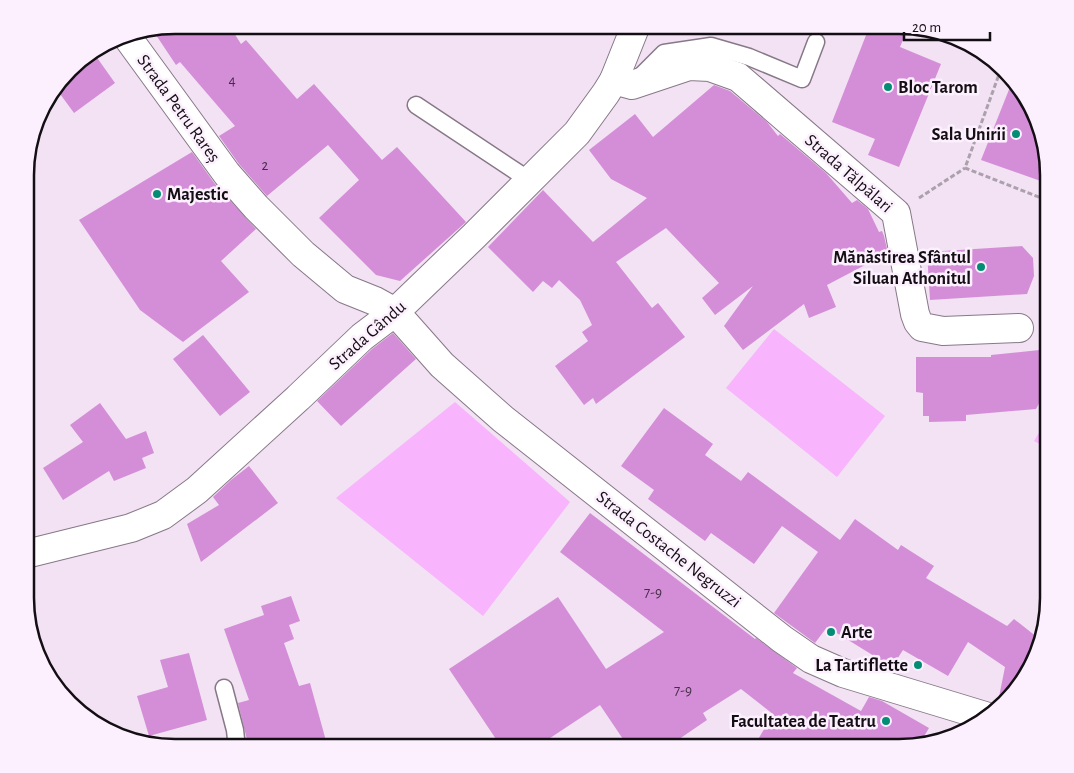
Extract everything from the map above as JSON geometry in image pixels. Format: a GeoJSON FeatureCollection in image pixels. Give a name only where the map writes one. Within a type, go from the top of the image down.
{"type":"FeatureCollection","features":[{"type":"Feature","properties":{"kind":"street","name":"Strada Gându"},"geometry":{"type":"LineString","coordinates":[[34,552],[131,528],[163,515],[197,490],[362,337],[395,312],[577,133],[606,93],[623,82],[634,34]]}},
{"type":"Feature","properties":{"kind":"street","name":"Strada Petru Rareș"},"geometry":{"type":"LineString","coordinates":[[131,41],[227,174],[256,207],[303,254],[345,290],[375,301],[395,312]]}},
{"type":"Feature","properties":{"kind":"street","name":"Strada Tălpălari"},"geometry":{"type":"LineString","coordinates":[[623,82],[689,66],[710,67],[738,77],[896,213],[915,314],[922,327],[943,331],[1019,328]]}},
{"type":"Feature","properties":{"kind":"street","name":"Strada Costache Negruzzi"},"geometry":{"type":"LineString","coordinates":[[395,312],[442,365],[503,419],[811,660],[843,673],[979,714]]}},
{"type":"Feature","properties":{"kind":"lane"},"geometry":{"type":"LineString","coordinates":[[623,82],[664,53],[711,46],[749,57],[802,79],[816,42]]}},
{"type":"Feature","properties":{"kind":"lane"},"geometry":{"type":"LineString","coordinates":[[416,105],[529,180]]}},
{"type":"Feature","properties":{"kind":"lane"},"geometry":{"type":"LineString","coordinates":[[224,688],[236,739]]}},
{"type":"Feature","properties":{"kind":"path"},"geometry":{"type":"LineString","coordinates":[[896,213],[965,168],[999,75]]}},
{"type":"Feature","properties":{"kind":"path"},"geometry":{"type":"LineString","coordinates":[[965,168],[1040,197]]}},
{"type":"Feature","properties":{"kind":"shaded area"},"geometry":{"type":"Polygon","coordinates":[[[774,329],[885,416],[837,477],[726,388],[774,329]]]}},
{"type":"Feature","properties":{"kind":"shaded area"},"geometry":{"type":"Polygon","coordinates":[[[455,402],[570,502],[483,616],[336,498],[455,402]]]}},
{"type":"Feature","properties":{"kind":"shaded area"},"geometry":{"type":"Polygon","coordinates":[[[1040,431],[1040,444],[1034,441],[1040,431]]]}},
{"type":"Feature","properties":{"kind":"building"},"geometry":{"type":"Polygon","coordinates":[[[235,34],[241,44],[246,40],[297,99],[314,84],[382,160],[397,147],[466,222],[400,281],[376,275],[319,218],[359,180],[328,145],[267,196],[239,164],[219,136],[235,126],[180,62],[176,65],[156,35],[235,34]]]}},
{"type":"Feature","properties":{"kind":"building","name":"Bloc Tarom"},"geometry":{"type":"Polygon","coordinates":[[[866,34],[905,34],[900,47],[941,64],[899,167],[868,155],[875,139],[832,122],[866,34]]]}},
{"type":"Feature","properties":{"kind":"building"},"geometry":{"type":"Polygon","coordinates":[[[97,58],[115,83],[74,113],[60,94],[82,69],[97,58]]]}},
{"type":"Feature","properties":{"kind":"building"},"geometry":{"type":"Polygon","coordinates":[[[714,85],[730,91],[767,122],[778,136],[780,134],[826,173],[852,203],[857,200],[868,209],[879,232],[882,231],[888,253],[827,285],[836,307],[809,318],[804,304],[743,350],[724,326],[753,286],[715,315],[702,298],[719,283],[666,228],[616,262],[652,308],[658,303],[685,337],[596,404],[593,398],[584,405],[555,366],[588,341],[582,332],[592,325],[580,300],[559,280],[552,288],[543,281],[533,292],[488,247],[543,190],[593,242],[647,198],[611,179],[589,150],[635,114],[653,137],[714,85]]]}},
{"type":"Feature","properties":{"kind":"building","name":"Sala Unirii"},"geometry":{"type":"Polygon","coordinates":[[[1010,88],[1026,112],[1033,129],[1038,147],[1040,181],[981,160],[1010,88]]]}},
{"type":"Feature","properties":{"kind":"building"},"geometry":{"type":"Polygon","coordinates":[[[192,152],[215,184],[256,229],[221,261],[249,292],[183,342],[140,310],[79,220],[192,152]]]}},
{"type":"Feature","properties":{"kind":"building","name":"Mănăstirea Sfântul Siluan Athonitul"},"geometry":{"type":"Polygon","coordinates":[[[1022,246],[1033,258],[1034,276],[1027,294],[930,300],[927,252],[1022,246]]]}},
{"type":"Feature","properties":{"kind":"building"},"geometry":{"type":"Polygon","coordinates":[[[393,333],[416,359],[341,426],[317,401],[372,349],[393,333]]]}},
{"type":"Feature","properties":{"kind":"building"},"geometry":{"type":"Polygon","coordinates":[[[203,335],[250,392],[220,416],[173,359],[203,335]]]}},
{"type":"Feature","properties":{"kind":"building"},"geometry":{"type":"Polygon","coordinates":[[[1040,350],[1040,402],[1036,409],[966,415],[966,421],[929,422],[929,416],[923,416],[923,393],[916,392],[916,357],[991,357],[991,355],[1040,350]]]}},
{"type":"Feature","properties":{"kind":"building"},"geometry":{"type":"Polygon","coordinates":[[[100,403],[126,439],[146,431],[154,453],[142,458],[146,468],[114,481],[109,471],[63,500],[43,468],[83,442],[70,425],[100,403]]]}},
{"type":"Feature","properties":{"kind":"building"},"geometry":{"type":"Polygon","coordinates":[[[664,408],[713,444],[705,455],[741,481],[748,472],[840,540],[855,519],[898,550],[901,545],[934,566],[926,578],[1007,626],[1014,619],[1035,636],[1030,652],[1011,684],[999,698],[1005,667],[968,642],[948,676],[903,650],[892,667],[827,627],[815,643],[774,613],[818,552],[782,526],[754,564],[711,533],[705,541],[648,499],[654,490],[621,466],[664,408]]]}},
{"type":"Feature","properties":{"kind":"building"},"geometry":{"type":"Polygon","coordinates":[[[249,466],[278,503],[201,562],[187,524],[219,505],[213,497],[249,466]]]}},
{"type":"Feature","properties":{"kind":"building"},"geometry":{"type":"Polygon","coordinates":[[[590,513],[755,639],[797,668],[793,673],[861,711],[869,697],[882,701],[929,728],[923,737],[918,738],[758,739],[773,714],[741,689],[703,713],[707,720],[679,739],[623,739],[600,705],[549,739],[496,739],[449,669],[558,597],[606,669],[664,632],[560,552],[590,513]]]}},
{"type":"Feature","properties":{"kind":"building"},"geometry":{"type":"Polygon","coordinates":[[[291,596],[300,621],[289,625],[294,639],[284,643],[299,686],[310,683],[326,739],[247,739],[238,703],[249,700],[224,629],[264,615],[261,606],[291,596]]]}},
{"type":"Feature","properties":{"kind":"building"},"geometry":{"type":"Polygon","coordinates":[[[189,653],[207,720],[149,736],[137,696],[168,687],[160,660],[189,653]]]}},
{"type":"Feature","properties":{"kind":"place","name":"Bloc Tarom"},"geometry":{"type":"Point","coordinates":[888,87]}},
{"type":"Feature","properties":{"kind":"place","name":"Sala Unirii"},"geometry":{"type":"Point","coordinates":[1016,134]}},
{"type":"Feature","properties":{"kind":"place","name":"Majestic"},"geometry":{"type":"Point","coordinates":[157,194]}},
{"type":"Feature","properties":{"kind":"place","name":"Mănăstirea Sfântul Siluan Athonitul"},"geometry":{"type":"Point","coordinates":[981,267]}},
{"type":"Feature","properties":{"kind":"place","name":"Arte"},"geometry":{"type":"Point","coordinates":[831,632]}},
{"type":"Feature","properties":{"kind":"place","name":"La Tartiflette"},"geometry":{"type":"Point","coordinates":[918,665]}},
{"type":"Feature","properties":{"kind":"place","name":"Facultatea de Teatru"},"geometry":{"type":"Point","coordinates":[886,721]}}]}
